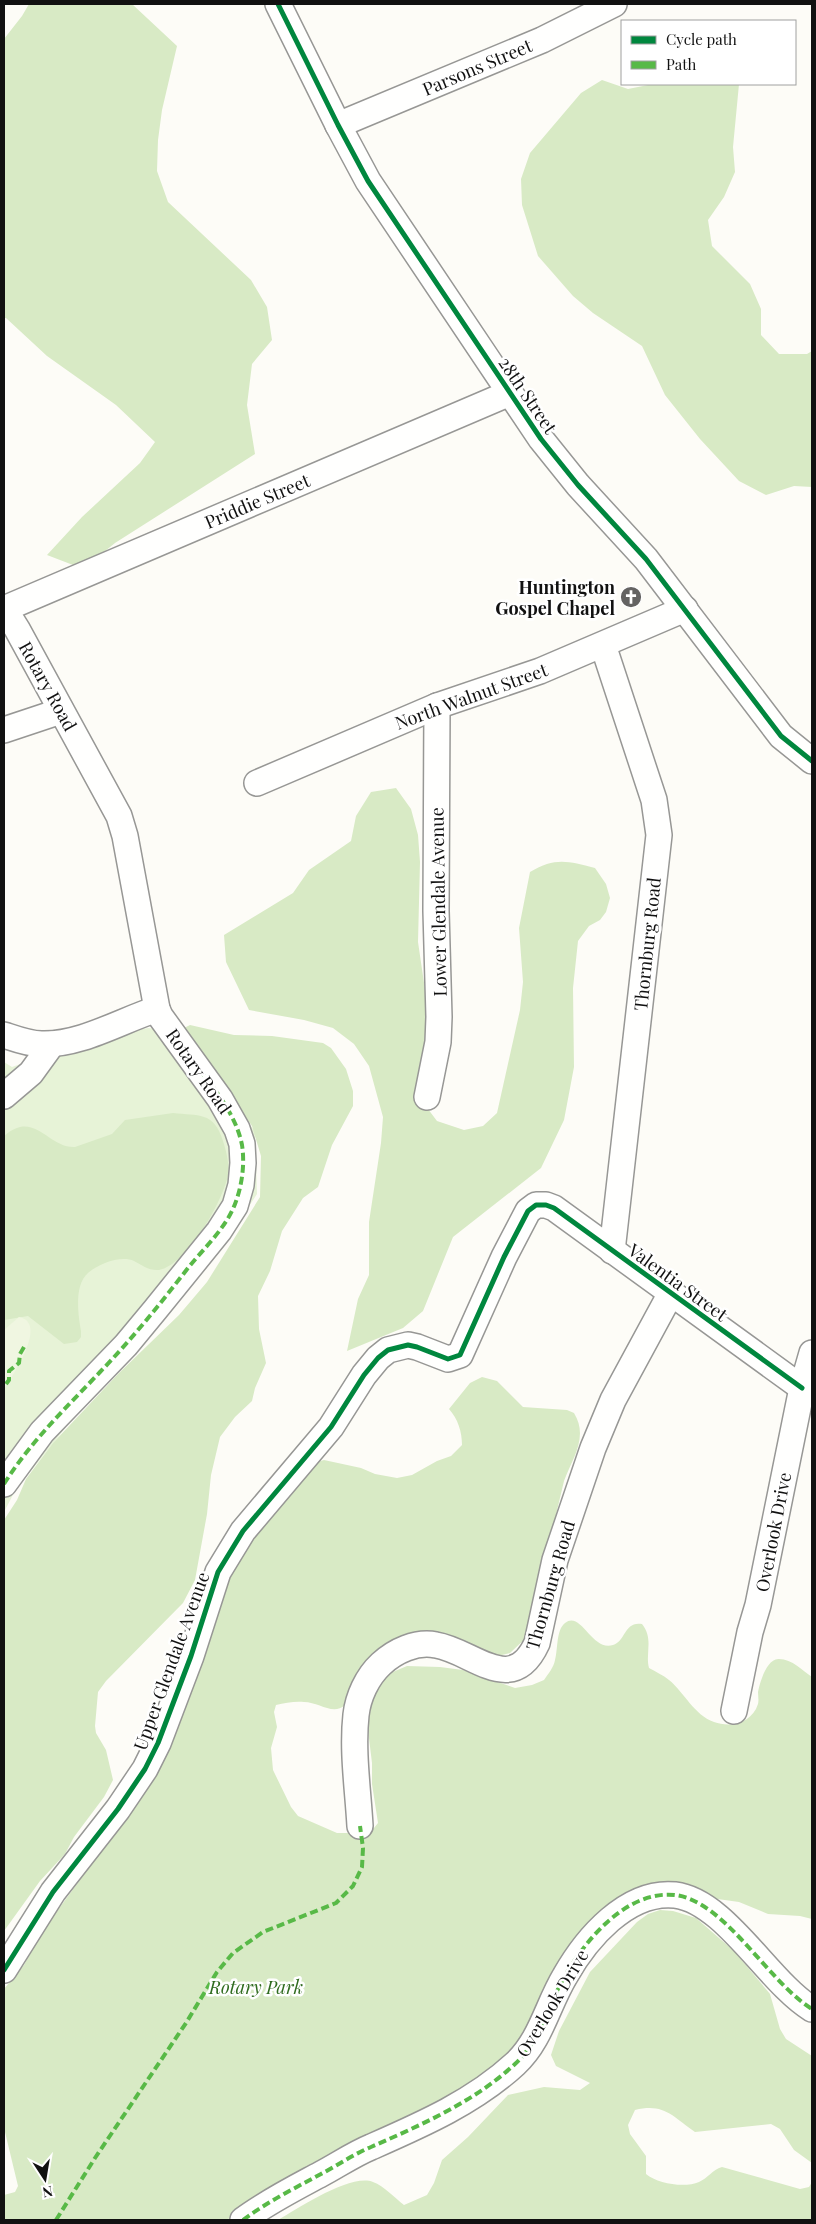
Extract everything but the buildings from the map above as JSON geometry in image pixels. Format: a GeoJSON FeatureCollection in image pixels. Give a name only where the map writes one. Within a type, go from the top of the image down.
{"type":"FeatureCollection","features":[{"type":"Feature","properties":{"kind":"street","name":"28th Street"},"geometry":{"type":"LineString","coordinates":[[278,4],[338,125],[381,202],[558,463],[646,559],[781,736],[812,761]]}},
{"type":"Feature","properties":{"kind":"street","name":"Parsons Street"},"geometry":{"type":"LineString","coordinates":[[338,125],[542,40],[614,4]]}},
{"type":"Feature","properties":{"kind":"street","name":"Priddie Street"},"geometry":{"type":"LineString","coordinates":[[4,609],[510,394]]}},
{"type":"Feature","properties":{"kind":"street","name":"Rotary Road"},"geometry":{"type":"LineString","coordinates":[[4,609],[115,807],[122,824],[157,1009],[220,1098],[237,1128],[242,1144],[243,1163],[241,1185],[234,1206],[219,1231],[121,1350],[42,1432],[4,1484]]}},
{"type":"Feature","properties":{"kind":"street","name":"North Walnut Street"},"geometry":{"type":"LineString","coordinates":[[257,783],[437,706],[540,671],[684,609]]}},
{"type":"Feature","properties":{"kind":"street","name":"Thornburg Road"},"geometry":{"type":"LineString","coordinates":[[603,645],[654,800],[659,835],[612,1252]]}},
{"type":"Feature","properties":{"kind":"street","name":"Lower Glendale Avenue"},"geometry":{"type":"LineString","coordinates":[[427,1097],[438,1042],[439,1017],[436,902],[437,706]]}},
{"type":"Feature","properties":{"kind":"street"},"geometry":{"type":"LineString","coordinates":[[4,730],[61,711]]}},
{"type":"Feature","properties":{"kind":"street"},"geometry":{"type":"LineString","coordinates":[[4,1035],[30,1043],[52,1044],[82,1037],[157,1009]]}},
{"type":"Feature","properties":{"kind":"street"},"geometry":{"type":"LineString","coordinates":[[4,1096],[31,1073],[52,1044]]}},
{"type":"Feature","properties":{"kind":"street","name":"Valentia Street"},"geometry":{"type":"LineString","coordinates":[[536,1205],[546,1205],[554,1208],[612,1252],[802,1388]]}},
{"type":"Feature","properties":{"kind":"street","name":"Upper Glendale Avenue"},"geometry":{"type":"LineString","coordinates":[[4,1970],[53,1892],[118,1809],[145,1768],[158,1744],[202,1624],[218,1572],[243,1531],[331,1426],[364,1375],[388,1350],[408,1345],[448,1359],[460,1355],[522,1220],[528,1211],[536,1205]]}},
{"type":"Feature","properties":{"kind":"street","name":"Thornburg Road"},"geometry":{"type":"LineString","coordinates":[[360,1826],[356,1715],[365,1686],[377,1668],[390,1656],[420,1644],[437,1645],[482,1665],[498,1669],[514,1668],[524,1663],[531,1655],[537,1643],[555,1560],[592,1448],[613,1400],[671,1293]]}},
{"type":"Feature","properties":{"kind":"street","name":"Overlook Drive"},"geometry":{"type":"LineString","coordinates":[[734,1711],[750,1632],[758,1605],[802,1388],[812,1353]]}},
{"type":"Feature","properties":{"kind":"street","name":"Overlook Drive"},"geometry":{"type":"LineString","coordinates":[[244,2220],[273,2200],[361,2152],[434,2118],[491,2083],[515,2064],[533,2043],[548,2016],[564,1977],[583,1949],[620,1912],[639,1900],[654,1896],[674,1895],[690,1899],[705,1907],[726,1924],[781,1983],[812,2009]]}},
{"type":"Feature","properties":{"kind":"green space"},"geometry":{"type":"Polygon","coordinates":[[[29,4],[132,4],[177,46],[162,110],[158,140],[157,171],[168,202],[251,280],[267,307],[272,340],[252,364],[247,405],[255,454],[115,543],[99,556],[73,565],[47,555],[82,517],[140,463],[155,442],[116,405],[47,356],[4,318],[4,39],[29,4]]]}},
{"type":"Feature","properties":{"kind":"green space"},"geometry":{"type":"Polygon","coordinates":[[[602,80],[628,89],[648,85],[739,85],[733,147],[735,172],[724,197],[708,220],[712,246],[750,284],[761,309],[761,335],[779,354],[807,354],[812,351],[812,487],[794,486],[766,495],[739,481],[700,439],[665,395],[642,346],[593,313],[573,296],[538,256],[522,205],[521,179],[530,153],[581,93],[602,80]]]}},
{"type":"Feature","properties":{"kind":"green space"},"geometry":{"type":"Polygon","coordinates":[[[396,788],[411,809],[418,835],[420,862],[418,942],[433,1044],[424,1094],[428,1109],[437,1121],[464,1130],[483,1126],[497,1113],[520,1010],[523,982],[519,928],[530,872],[554,862],[569,862],[595,868],[606,884],[610,898],[606,912],[600,920],[589,926],[578,941],[573,988],[574,1067],[564,1120],[541,1168],[453,1237],[423,1311],[403,1328],[347,1351],[358,1299],[369,1275],[369,1222],[381,1143],[383,1117],[369,1066],[354,1044],[333,1028],[304,1020],[249,1010],[226,962],[224,935],[293,893],[309,870],[351,841],[356,816],[371,792],[396,788]]]}},
{"type":"Feature","properties":{"kind":"green space"},"geometry":{"type":"Polygon","coordinates":[[[190,1025],[234,1035],[272,1036],[323,1043],[331,1048],[346,1069],[353,1091],[353,1106],[332,1145],[318,1187],[303,1198],[282,1231],[270,1271],[258,1296],[259,1329],[266,1363],[255,1388],[252,1401],[235,1417],[220,1437],[211,1475],[207,1514],[195,1580],[183,1603],[106,1681],[98,1692],[96,1733],[106,1750],[113,1780],[104,1797],[74,1837],[65,1854],[40,1881],[4,1931],[4,1520],[17,1500],[26,1479],[53,1443],[118,1374],[179,1315],[207,1282],[260,1197],[261,1156],[252,1126],[184,1028],[190,1025]]]}},
{"type":"Feature","properties":{"kind":"green space"},"geometry":{"type":"Polygon","coordinates":[[[148,1028],[188,1032],[255,1132],[257,1194],[218,1254],[66,1427],[15,1491],[4,1512],[4,1062],[12,1067],[92,1039],[148,1028]]]}},
{"type":"Feature","properties":{"kind":"green space"},"geometry":{"type":"Polygon","coordinates":[[[173,1113],[197,1115],[215,1124],[225,1149],[228,1163],[228,1175],[219,1200],[192,1245],[170,1266],[159,1270],[149,1269],[129,1259],[123,1259],[98,1266],[88,1273],[79,1292],[78,1308],[81,1337],[77,1342],[64,1344],[28,1316],[4,1320],[4,1136],[24,1126],[33,1128],[65,1146],[75,1147],[112,1134],[125,1120],[173,1113]]]}},
{"type":"Feature","properties":{"kind":"green space"},"geometry":{"type":"Polygon","coordinates":[[[19,1317],[27,1321],[30,1329],[30,1339],[20,1362],[4,1390],[4,1330],[19,1317]]]}},
{"type":"Feature","properties":{"kind":"green space","name":"Rotary Park"},"geometry":{"type":"Polygon","coordinates":[[[482,1377],[497,1381],[523,1407],[567,1410],[574,1413],[580,1431],[578,1448],[564,1481],[527,1637],[510,1653],[498,1656],[416,1634],[391,1640],[379,1648],[366,1661],[345,1705],[340,1708],[331,1709],[301,1702],[276,1705],[274,1712],[277,1727],[271,1748],[273,1770],[291,1807],[298,1816],[337,1833],[370,1833],[378,1823],[372,1784],[372,1763],[366,1714],[375,1689],[388,1674],[407,1666],[440,1667],[463,1670],[515,1688],[532,1685],[544,1680],[552,1668],[560,1630],[565,1623],[571,1620],[576,1622],[599,1643],[606,1646],[617,1643],[632,1625],[642,1624],[648,1635],[649,1668],[669,1680],[695,1709],[714,1722],[734,1724],[751,1716],[758,1704],[758,1692],[762,1677],[771,1662],[775,1660],[788,1661],[812,1677],[812,1919],[800,1916],[768,1914],[739,1902],[696,1896],[648,1895],[542,2010],[502,2067],[236,2213],[227,2220],[4,2220],[4,2195],[15,2192],[18,2186],[5,2132],[4,1989],[24,1965],[41,1933],[82,1877],[169,1748],[220,1593],[256,1531],[275,1514],[297,1482],[317,1462],[324,1460],[397,1478],[412,1475],[437,1461],[451,1456],[462,1445],[462,1440],[457,1421],[449,1409],[470,1383],[482,1377]]]}},
{"type":"Feature","properties":{"kind":"green space"},"geometry":{"type":"Polygon","coordinates":[[[660,1910],[673,1911],[696,1918],[734,1951],[770,1994],[780,2029],[786,2039],[812,2056],[812,2163],[794,2150],[780,2129],[771,2124],[695,2132],[667,2112],[645,2108],[635,2110],[628,2125],[630,2134],[646,2156],[646,2174],[664,2183],[686,2185],[699,2182],[722,2167],[800,2189],[809,2187],[812,2182],[812,2220],[278,2220],[311,2200],[352,2182],[373,2182],[385,2189],[404,2205],[427,2195],[434,2183],[442,2160],[468,2137],[508,2095],[544,2087],[580,2090],[590,2083],[556,2066],[551,2055],[559,2031],[590,1972],[637,1922],[648,1914],[660,1910]]]}},
{"type":"Feature","properties":{"kind":"marked path"},"geometry":{"type":"LineString","coordinates":[[4,1484],[37,1439],[146,1321],[220,1230],[235,1204],[243,1167],[243,1152],[238,1132],[226,1107],[186,1051]]}},
{"type":"Feature","properties":{"kind":"marked path"},"geometry":{"type":"LineString","coordinates":[[6,1384],[9,1380],[9,1371],[19,1363],[20,1354],[24,1347]]}},
{"type":"Feature","properties":{"kind":"marked path"},"geometry":{"type":"LineString","coordinates":[[56,2220],[95,2158],[186,2023],[217,1972],[233,1953],[263,1932],[336,1903],[353,1886],[362,1867],[363,1848],[360,1826]]}},
{"type":"Feature","properties":{"kind":"marked path"},"geometry":{"type":"LineString","coordinates":[[243,2220],[271,2201],[358,2153],[446,2112],[499,2078],[524,2055],[538,2034],[559,1987],[584,1947],[610,1920],[641,1900],[657,1896],[675,1895],[693,1901],[711,1912],[746,1944],[779,1981],[812,2009]]}},
{"type":"Feature","properties":{"kind":"cycle path"},"geometry":{"type":"LineString","coordinates":[[278,4],[368,181],[541,439],[578,485],[646,559],[781,736],[812,761]]}},
{"type":"Feature","properties":{"kind":"cycle path"},"geometry":{"type":"LineString","coordinates":[[4,1970],[53,1892],[118,1809],[145,1769],[158,1743],[191,1656],[218,1572],[243,1531],[331,1427],[364,1375],[378,1358],[388,1350],[408,1345],[448,1359],[460,1355],[504,1257],[528,1211],[536,1205],[546,1205],[554,1208],[802,1388]]}},
{"type":"Feature","properties":{"kind":"place","name":"Huntington Gospel Chapel"},"geometry":{"type":"Point","coordinates":[631,597]}}]}
